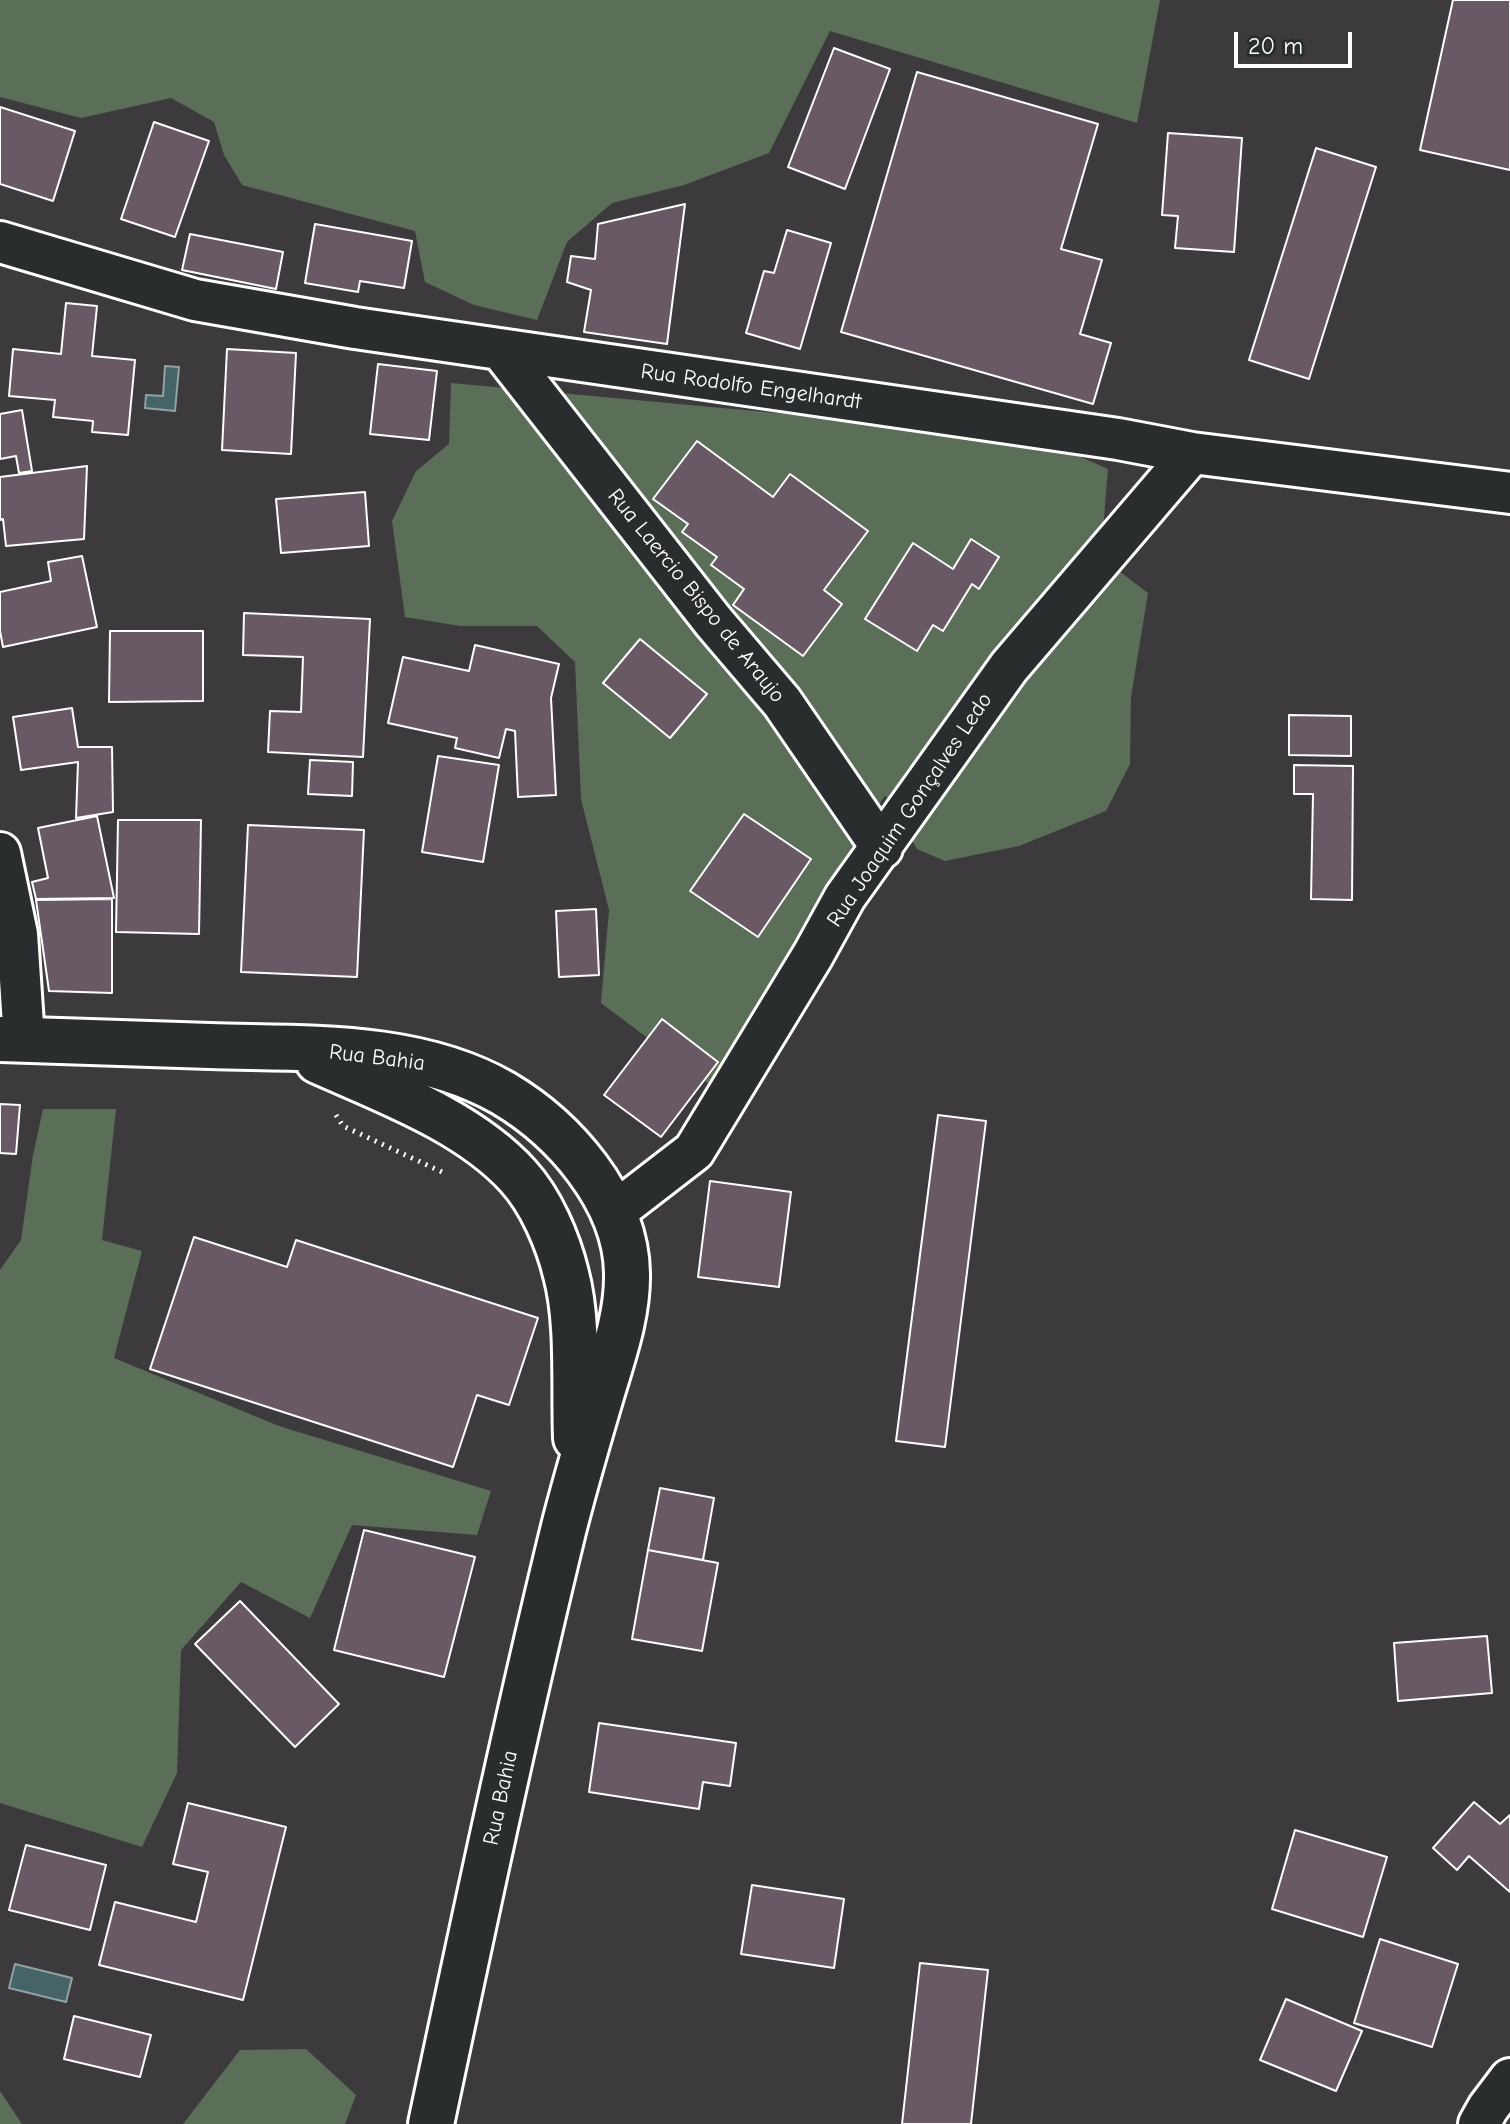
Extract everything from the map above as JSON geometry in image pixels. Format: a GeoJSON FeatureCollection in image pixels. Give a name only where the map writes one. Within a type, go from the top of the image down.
{"type":"FeatureCollection","features":[{"type":"Feature","properties":{"kind":"main road","name":"Rua Bahia"},"geometry":{"type":"LineString","coordinates":[[12,1039],[290,1048],[393,1055],[443,1067],[503,1093],[547,1126],[577,1156],[615,1212],[627,1271],[620,1332],[577,1474],[522,1700],[431,2124]]}},
{"type":"Feature","properties":{"kind":"main road","name":"Rua Bahia"},"geometry":{"type":"LineString","coordinates":[[290,1048],[409,1102],[474,1139],[517,1174],[528,1188],[557,1245],[567,1275],[572,1308],[577,1474]]}},
{"type":"Feature","properties":{"kind":"main road"},"geometry":{"type":"LineString","coordinates":[[528,1188],[615,1212],[572,1308]]}},
{"type":"Feature","properties":{"kind":"street","name":"Rua Rodolfo Engelhardt"},"geometry":{"type":"LineString","coordinates":[[0,242],[195,300],[502,351],[1118,439],[1192,453],[1510,493]]}},
{"type":"Feature","properties":{"kind":"street","name":"Rua Laercio Bispo de Araujo"},"geometry":{"type":"LineString","coordinates":[[502,351],[713,621],[782,702],[882,848]]}},
{"type":"Feature","properties":{"kind":"street","name":"Rua Joaquim Gonçalves Ledo"},"geometry":{"type":"LineString","coordinates":[[615,1212],[694,1151],[845,897],[1009,667],[1192,453]]}},
{"type":"Feature","properties":{"kind":"street"},"geometry":{"type":"LineString","coordinates":[[0,853],[17,934],[12,1039]]}},
{"type":"Feature","properties":{"kind":"street"},"geometry":{"type":"LineString","coordinates":[[1479,2124],[1510,2079]]}},
{"type":"Feature","properties":{"kind":"path"},"geometry":{"type":"LineString","coordinates":[[334,1113],[343,1126],[444,1172]]}},
{"type":"Feature","properties":{"kind":"green space"},"geometry":{"type":"Polygon","coordinates":[[[0,0],[1160,0],[1137,123],[830,31],[769,153],[684,185],[612,203],[567,242],[537,320],[474,305],[425,282],[415,231],[242,185],[224,155],[214,122],[171,98],[81,118],[0,97],[0,0]]]}},
{"type":"Feature","properties":{"kind":"green space"},"geometry":{"type":"Polygon","coordinates":[[[451,383],[918,426],[1067,451],[1108,469],[1103,530],[1094,552],[1148,593],[1131,697],[1130,764],[1106,811],[1019,846],[945,861],[917,849],[885,795],[713,1087],[601,1003],[609,910],[581,799],[575,662],[537,626],[460,626],[405,617],[392,521],[416,471],[449,444],[451,383]]]}},
{"type":"Feature","properties":{"kind":"green space"},"geometry":{"type":"Polygon","coordinates":[[[43,1109],[116,1109],[102,1240],[142,1251],[114,1358],[279,1426],[491,1491],[477,1535],[352,1525],[310,1618],[241,1582],[181,1650],[177,1773],[142,1847],[0,1803],[0,1270],[21,1240],[43,1109]]]}},
{"type":"Feature","properties":{"kind":"green space"},"geometry":{"type":"Polygon","coordinates":[[[306,2049],[356,2095],[345,2124],[183,2124],[240,2050],[306,2049]]]}},
{"type":"Feature","properties":{"kind":"green space"},"geometry":{"type":"Polygon","coordinates":[[[0,2091],[22,2124],[0,2124],[0,2091]]]}},
{"type":"Feature","properties":{"kind":"water"},"geometry":{"type":"Polygon","coordinates":[[[165,366],[179,367],[175,411],[145,408],[146,395],[163,396],[165,366]]]}},
{"type":"Feature","properties":{"kind":"water"},"geometry":{"type":"Polygon","coordinates":[[[15,1964],[72,1978],[66,2002],[9,1988],[15,1964]]]}},
{"type":"Feature","properties":{"kind":"building"},"geometry":{"type":"Polygon","coordinates":[[[1453,0],[1510,0],[1510,170],[1420,150],[1453,0]]]}},
{"type":"Feature","properties":{"kind":"building"},"geometry":{"type":"Polygon","coordinates":[[[834,48],[890,69],[845,189],[788,167],[834,48]]]}},
{"type":"Feature","properties":{"kind":"building"},"geometry":{"type":"Polygon","coordinates":[[[917,72],[1098,124],[1061,249],[1102,260],[1080,334],[1111,343],[1093,404],[841,332],[917,72]]]}},
{"type":"Feature","properties":{"kind":"building"},"geometry":{"type":"Polygon","coordinates":[[[0,107],[75,131],[53,201],[0,184],[0,107]]]}},
{"type":"Feature","properties":{"kind":"building"},"geometry":{"type":"Polygon","coordinates":[[[154,122],[209,141],[175,237],[121,219],[154,122]]]}},
{"type":"Feature","properties":{"kind":"building"},"geometry":{"type":"Polygon","coordinates":[[[1168,133],[1242,138],[1234,252],[1175,248],[1178,216],[1162,215],[1168,133]]]}},
{"type":"Feature","properties":{"kind":"building"},"geometry":{"type":"Polygon","coordinates":[[[1316,148],[1376,167],[1309,379],[1249,360],[1316,148]]]}},
{"type":"Feature","properties":{"kind":"building"},"geometry":{"type":"Polygon","coordinates":[[[685,204],[667,344],[584,332],[591,290],[567,282],[571,256],[595,259],[598,224],[685,204]]]}},
{"type":"Feature","properties":{"kind":"building"},"geometry":{"type":"Polygon","coordinates":[[[315,224],[412,241],[404,288],[360,281],[358,292],[305,283],[315,224]]]}},
{"type":"Feature","properties":{"kind":"building"},"geometry":{"type":"Polygon","coordinates":[[[787,230],[831,243],[800,349],[746,333],[764,271],[774,273],[787,230]]]}},
{"type":"Feature","properties":{"kind":"building"},"geometry":{"type":"Polygon","coordinates":[[[190,234],[283,252],[276,289],[182,270],[190,234]]]}},
{"type":"Feature","properties":{"kind":"building"},"geometry":{"type":"Polygon","coordinates":[[[66,303],[97,306],[92,356],[135,360],[128,435],[92,432],[93,421],[53,417],[55,400],[9,396],[13,349],[61,354],[66,303]]]}},
{"type":"Feature","properties":{"kind":"building"},"geometry":{"type":"Polygon","coordinates":[[[227,349],[296,353],[291,454],[222,450],[227,349]]]}},
{"type":"Feature","properties":{"kind":"building"},"geometry":{"type":"Polygon","coordinates":[[[378,364],[437,371],[429,440],[370,434],[378,364]]]}},
{"type":"Feature","properties":{"kind":"building"},"geometry":{"type":"Polygon","coordinates":[[[22,410],[32,471],[19,473],[16,456],[0,459],[0,414],[22,410]]]}},
{"type":"Feature","properties":{"kind":"building"},"geometry":{"type":"Polygon","coordinates":[[[697,441],[773,497],[790,474],[868,531],[824,590],[842,604],[803,656],[733,605],[744,589],[711,565],[717,557],[682,532],[688,524],[653,499],[697,441]]]}},
{"type":"Feature","properties":{"kind":"building"},"geometry":{"type":"Polygon","coordinates":[[[87,466],[84,539],[6,546],[3,519],[0,520],[0,477],[87,466]]]}},
{"type":"Feature","properties":{"kind":"building"},"geometry":{"type":"Polygon","coordinates":[[[365,492],[369,546],[281,553],[276,499],[365,492]]]}},
{"type":"Feature","properties":{"kind":"building"},"geometry":{"type":"Polygon","coordinates":[[[971,539],[999,557],[979,589],[972,584],[943,631],[933,625],[917,651],[865,619],[913,543],[953,569],[971,539]]]}},
{"type":"Feature","properties":{"kind":"building"},"geometry":{"type":"Polygon","coordinates":[[[82,556],[97,627],[3,647],[0,592],[51,581],[48,562],[82,556]]]}},
{"type":"Feature","properties":{"kind":"building"},"geometry":{"type":"Polygon","coordinates":[[[244,613],[370,619],[363,757],[268,752],[270,711],[301,712],[303,657],[243,655],[244,613]]]}},
{"type":"Feature","properties":{"kind":"building"},"geometry":{"type":"Polygon","coordinates":[[[110,631],[203,631],[203,701],[109,702],[110,631]]]}},
{"type":"Feature","properties":{"kind":"building"},"geometry":{"type":"Polygon","coordinates":[[[640,639],[707,694],[670,738],[603,683],[640,639]]]}},
{"type":"Feature","properties":{"kind":"building"},"geometry":{"type":"Polygon","coordinates":[[[475,645],[559,664],[551,698],[556,795],[518,797],[515,731],[506,729],[499,758],[455,748],[457,738],[388,723],[403,657],[469,671],[475,645]]]}},
{"type":"Feature","properties":{"kind":"building"},"geometry":{"type":"Polygon","coordinates":[[[72,708],[78,747],[112,747],[113,812],[76,818],[78,762],[21,770],[13,717],[72,708]]]}},
{"type":"Feature","properties":{"kind":"building"},"geometry":{"type":"Polygon","coordinates":[[[1289,715],[1351,716],[1351,756],[1289,755],[1289,715]]]}},
{"type":"Feature","properties":{"kind":"building"},"geometry":{"type":"Polygon","coordinates":[[[438,756],[499,765],[483,862],[422,852],[438,756]]]}},
{"type":"Feature","properties":{"kind":"building"},"geometry":{"type":"Polygon","coordinates":[[[310,760],[353,762],[352,796],[308,794],[310,760]]]}},
{"type":"Feature","properties":{"kind":"building"},"geometry":{"type":"Polygon","coordinates":[[[1294,765],[1353,766],[1352,900],[1311,899],[1313,794],[1294,794],[1294,765]]]}},
{"type":"Feature","properties":{"kind":"building"},"geometry":{"type":"Polygon","coordinates":[[[744,814],[811,859],[758,937],[690,891],[744,814]]]}},
{"type":"Feature","properties":{"kind":"building"},"geometry":{"type":"Polygon","coordinates":[[[97,816],[114,898],[36,899],[32,882],[48,878],[38,828],[97,816]]]}},
{"type":"Feature","properties":{"kind":"building"},"geometry":{"type":"Polygon","coordinates":[[[118,820],[201,820],[199,934],[116,932],[118,820]]]}},
{"type":"Feature","properties":{"kind":"building"},"geometry":{"type":"Polygon","coordinates":[[[248,825],[364,830],[357,977],[241,972],[248,825]]]}},
{"type":"Feature","properties":{"kind":"building"},"geometry":{"type":"Polygon","coordinates":[[[112,899],[112,993],[49,991],[36,900],[112,899]]]}},
{"type":"Feature","properties":{"kind":"building"},"geometry":{"type":"Polygon","coordinates":[[[596,909],[599,975],[559,977],[556,911],[596,909]]]}},
{"type":"Feature","properties":{"kind":"building"},"geometry":{"type":"Polygon","coordinates":[[[662,1019],[718,1062],[661,1137],[604,1095],[662,1019]]]}},
{"type":"Feature","properties":{"kind":"building"},"geometry":{"type":"Polygon","coordinates":[[[0,1104],[20,1105],[16,1154],[0,1153],[0,1104]]]}},
{"type":"Feature","properties":{"kind":"building"},"geometry":{"type":"Polygon","coordinates":[[[938,1115],[986,1121],[945,1447],[896,1441],[938,1115]]]}},
{"type":"Feature","properties":{"kind":"building"},"geometry":{"type":"Polygon","coordinates":[[[710,1181],[791,1192],[779,1287],[698,1277],[710,1181]]]}},
{"type":"Feature","properties":{"kind":"building"},"geometry":{"type":"Polygon","coordinates":[[[194,1237],[287,1267],[296,1240],[538,1318],[509,1405],[477,1395],[453,1467],[150,1369],[194,1237]]]}},
{"type":"Feature","properties":{"kind":"building"},"geometry":{"type":"Polygon","coordinates":[[[660,1488],[714,1498],[703,1560],[648,1550],[660,1488]]]}},
{"type":"Feature","properties":{"kind":"building"},"geometry":{"type":"Polygon","coordinates":[[[364,1530],[475,1557],[444,1677],[334,1650],[364,1530]]]}},
{"type":"Feature","properties":{"kind":"building"},"geometry":{"type":"Polygon","coordinates":[[[648,1550],[718,1563],[702,1651],[632,1639],[648,1550]]]}},
{"type":"Feature","properties":{"kind":"building"},"geometry":{"type":"Polygon","coordinates":[[[240,1601],[339,1704],[295,1747],[195,1644],[240,1601]]]}},
{"type":"Feature","properties":{"kind":"building"},"geometry":{"type":"Polygon","coordinates":[[[1487,1636],[1492,1693],[1398,1701],[1394,1643],[1487,1636]]]}},
{"type":"Feature","properties":{"kind":"building"},"geometry":{"type":"Polygon","coordinates":[[[599,1723],[736,1743],[730,1786],[703,1782],[699,1809],[589,1792],[599,1723]]]}},
{"type":"Feature","properties":{"kind":"building"},"geometry":{"type":"Polygon","coordinates":[[[1474,1802],[1500,1824],[1510,1815],[1510,1892],[1469,1856],[1457,1870],[1433,1848],[1474,1802]]]}},
{"type":"Feature","properties":{"kind":"building"},"geometry":{"type":"Polygon","coordinates":[[[188,1803],[286,1827],[243,2000],[99,1965],[115,1902],[196,1922],[208,1872],[173,1864],[188,1803]]]}},
{"type":"Feature","properties":{"kind":"building"},"geometry":{"type":"Polygon","coordinates":[[[1295,1830],[1387,1857],[1363,1937],[1272,1909],[1295,1830]]]}},
{"type":"Feature","properties":{"kind":"building"},"geometry":{"type":"Polygon","coordinates":[[[26,1845],[106,1865],[90,1930],[9,1910],[26,1845]]]}},
{"type":"Feature","properties":{"kind":"building"},"geometry":{"type":"Polygon","coordinates":[[[752,1885],[844,1899],[834,1968],[741,1954],[752,1885]]]}},
{"type":"Feature","properties":{"kind":"building"},"geometry":{"type":"Polygon","coordinates":[[[1380,1939],[1458,1964],[1432,2047],[1354,2023],[1380,1939]]]}},
{"type":"Feature","properties":{"kind":"building"},"geometry":{"type":"Polygon","coordinates":[[[920,1963],[988,1970],[971,2124],[902,2124],[920,1963]]]}},
{"type":"Feature","properties":{"kind":"building"},"geometry":{"type":"Polygon","coordinates":[[[1286,1999],[1362,2031],[1336,2091],[1260,2060],[1286,1999]]]}},
{"type":"Feature","properties":{"kind":"building"},"geometry":{"type":"Polygon","coordinates":[[[74,2016],[151,2035],[140,2077],[64,2059],[74,2016]]]}}]}
